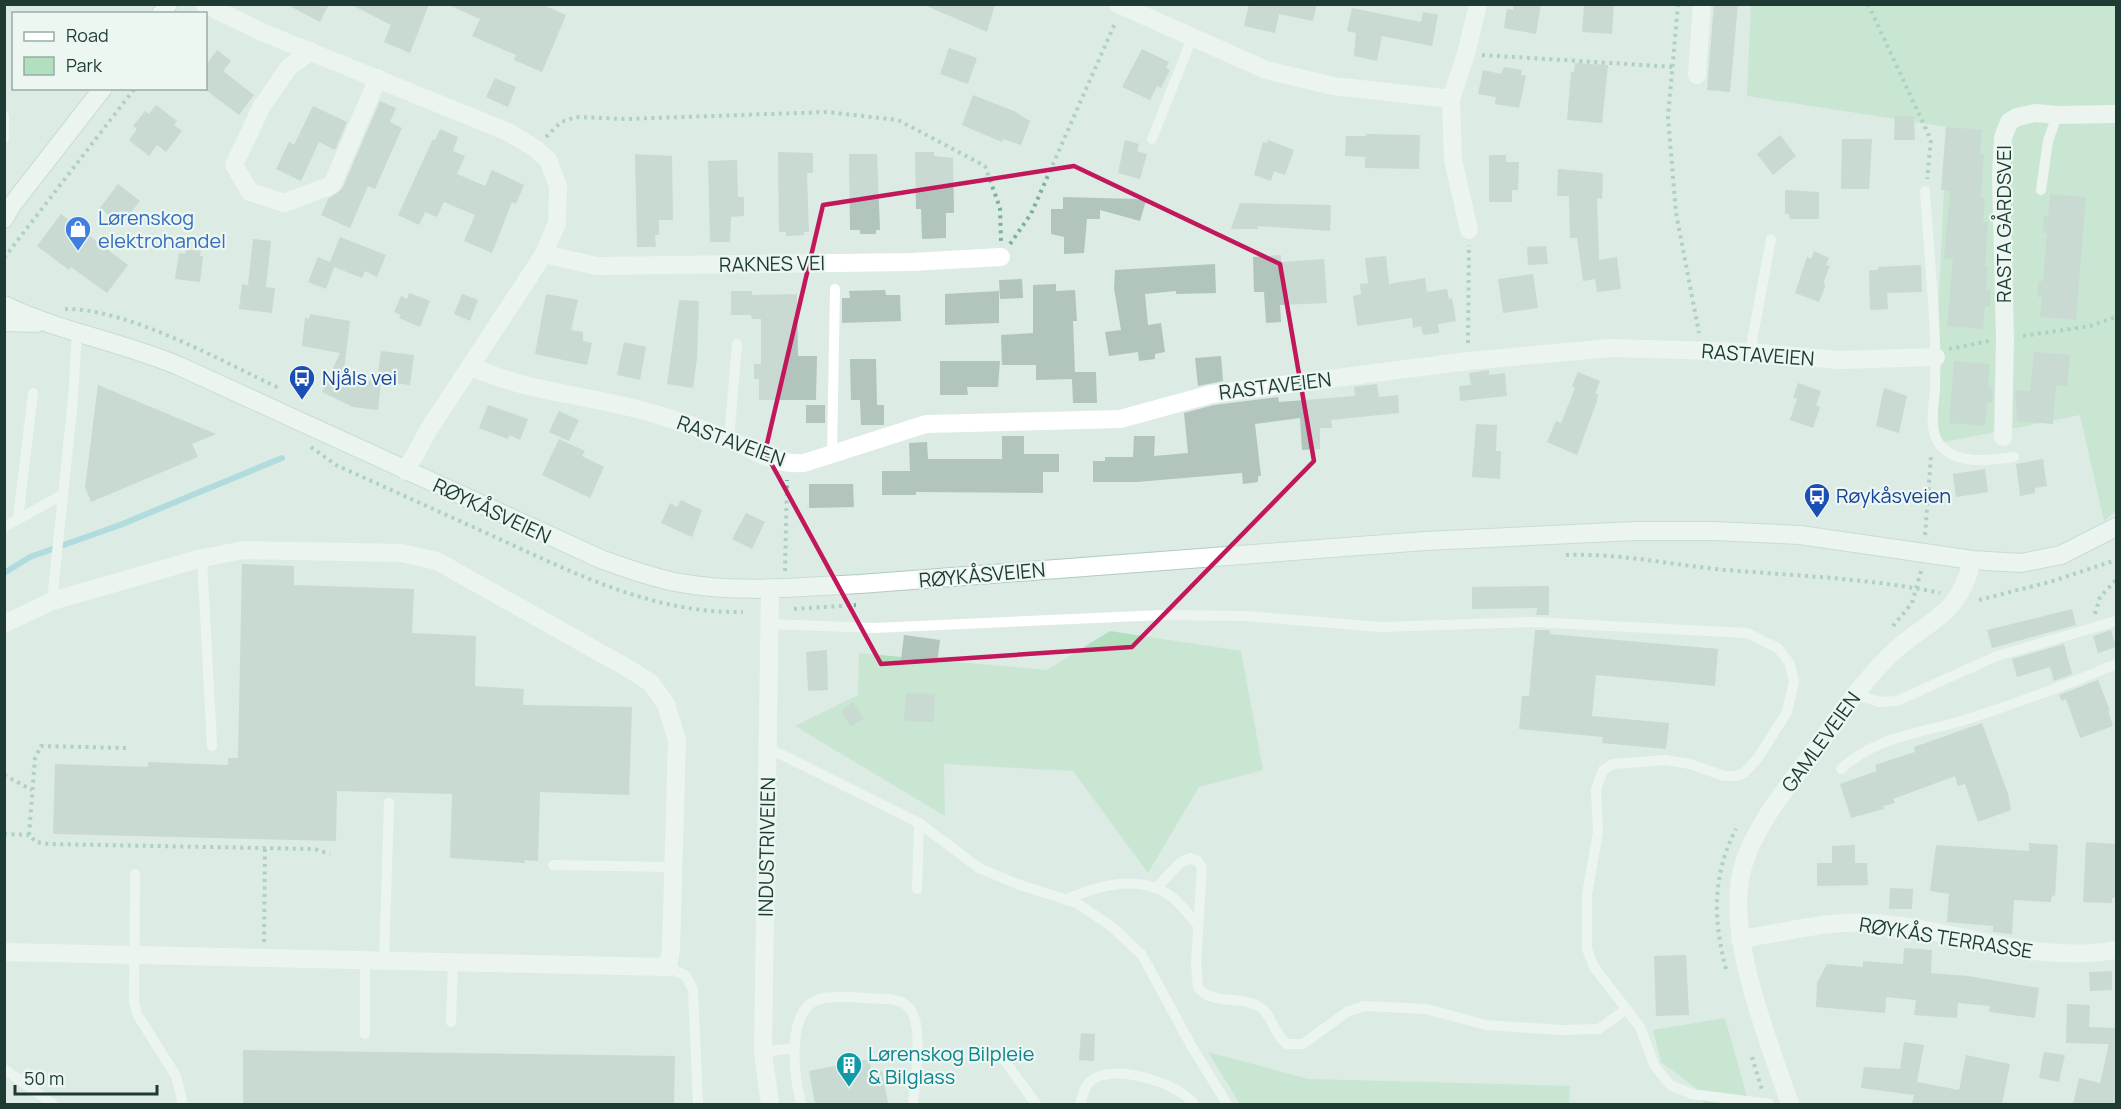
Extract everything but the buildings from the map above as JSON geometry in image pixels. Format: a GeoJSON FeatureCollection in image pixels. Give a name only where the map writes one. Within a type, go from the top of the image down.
{"type":"FeatureCollection","features":[{"type":"Feature","properties":{"kind":"street"},"geometry":{"type":"LineString","coordinates":[[204,4],[264,33],[508,132],[536,149],[548,160],[558,186],[557,223],[544,254],[429,429],[406,471]]}},
{"type":"Feature","properties":{"kind":"street"},"geometry":{"type":"LineString","coordinates":[[1469,230],[1453,160],[1450,99],[1466,54],[1478,4]]}},
{"type":"Feature","properties":{"kind":"street"},"geometry":{"type":"LineString","coordinates":[[1697,75],[1702,4]]}},
{"type":"Feature","properties":{"kind":"street"},"geometry":{"type":"LineString","coordinates":[[1121,5],[1266,70],[1333,86],[1450,99]]}},
{"type":"Feature","properties":{"kind":"street"},"geometry":{"type":"LineString","coordinates":[[311,51],[289,67],[262,106],[234,165],[250,192],[284,203],[332,185],[378,78]]}},
{"type":"Feature","properties":{"kind":"street"},"geometry":{"type":"LineString","coordinates":[[7,211],[101,90]]}},
{"type":"Feature","properties":{"kind":"street","name":"RASTA GÅRDSVEI"},"geometry":{"type":"LineString","coordinates":[[2003,437],[2005,339],[2001,175],[2003,138],[2009,122],[2017,117],[2035,113],[2057,116],[2116,114]]}},
{"type":"Feature","properties":{"kind":"street","name":"RAKNES VEI"},"geometry":{"type":"LineString","coordinates":[[544,254],[597,266],[900,262],[1001,257]]}},
{"type":"Feature","properties":{"kind":"street","name":"RØYKÅSVEIEN"},"geometry":{"type":"LineString","coordinates":[[4,305],[42,322],[126,346],[179,366],[552,538],[629,569],[700,585],[778,588],[903,581],[1425,541],[1635,531],[1713,531],[1800,535],[1972,560]]}},
{"type":"Feature","properties":{"kind":"street","name":"RØYKÅSVEIEN"},"geometry":{"type":"LineString","coordinates":[[4,322],[42,322]]}},
{"type":"Feature","properties":{"kind":"street","name":"RASTAVEIEN"},"geometry":{"type":"LineString","coordinates":[[470,366],[509,381],[648,412],[729,439],[765,458],[786,464],[804,463],[926,424],[1120,419],[1212,394],[1468,361],[1611,348],[1750,352],[1839,360],[1936,357]]}},
{"type":"Feature","properties":{"kind":"street"},"geometry":{"type":"LineString","coordinates":[[1972,560],[2021,563],[2049,559],[2081,547],[2116,527]]}},
{"type":"Feature","properties":{"kind":"street"},"geometry":{"type":"LineString","coordinates":[[4,624],[52,601],[202,558],[255,550],[401,553],[437,561],[651,683],[666,704],[677,740],[671,949],[668,967],[4,952]]}},
{"type":"Feature","properties":{"kind":"street","name":"GAMLEVEIEN"},"geometry":{"type":"LineString","coordinates":[[1790,1104],[1740,939],[1738,888],[1749,848],[1778,800],[1855,694],[1898,648],[1956,602],[1964,589],[1972,560]]}},
{"type":"Feature","properties":{"kind":"street","name":"INDUSTRIVEIEN"},"geometry":{"type":"LineString","coordinates":[[770,1104],[763,1052],[770,624],[778,588]]}},
{"type":"Feature","properties":{"kind":"street","name":"RØYKÅS TERRASSE"},"geometry":{"type":"LineString","coordinates":[[1740,939],[1818,926],[1872,923],[2038,953],[2078,954],[2116,950]]}},
{"type":"Feature","properties":{"kind":"lane"},"geometry":{"type":"LineString","coordinates":[[1152,139],[1192,38]]}},
{"type":"Feature","properties":{"kind":"lane"},"geometry":{"type":"LineString","coordinates":[[4,116],[4,138]]}},
{"type":"Feature","properties":{"kind":"lane"},"geometry":{"type":"LineString","coordinates":[[2041,190],[2048,141],[2057,116]]}},
{"type":"Feature","properties":{"kind":"lane"},"geometry":{"type":"LineString","coordinates":[[1925,192],[1936,357],[1933,428],[1940,444],[1955,456],[1976,460],[2014,457]]}},
{"type":"Feature","properties":{"kind":"lane"},"geometry":{"type":"LineString","coordinates":[[1750,352],[1771,239]]}},
{"type":"Feature","properties":{"kind":"lane"},"geometry":{"type":"LineString","coordinates":[[832,454],[835,289]]}},
{"type":"Feature","properties":{"kind":"lane"},"geometry":{"type":"LineString","coordinates":[[52,601],[73,399],[77,332]]}},
{"type":"Feature","properties":{"kind":"lane"},"geometry":{"type":"LineString","coordinates":[[729,439],[737,344]]}},
{"type":"Feature","properties":{"kind":"lane"},"geometry":{"type":"LineString","coordinates":[[18,519],[33,393]]}},
{"type":"Feature","properties":{"kind":"lane"},"geometry":{"type":"LineString","coordinates":[[4,526],[62,495]]}},
{"type":"Feature","properties":{"kind":"lane"},"geometry":{"type":"LineString","coordinates":[[202,558],[212,746]]}},
{"type":"Feature","properties":{"kind":"lane"},"geometry":{"type":"LineString","coordinates":[[770,624],[874,628],[1092,617],[1245,616],[1381,627],[1532,622],[1747,633],[1768,641],[1778,648],[1790,664],[1794,687],[1777,731],[1744,773],[1724,776],[1690,764],[1665,760],[1612,764],[1599,776],[1596,789],[1598,832],[1587,894],[1587,949],[1594,967],[1640,1027],[1654,1065],[1670,1085],[1692,1095],[1769,1104]]}},
{"type":"Feature","properties":{"kind":"lane"},"geometry":{"type":"LineString","coordinates":[[1855,694],[1879,702],[1897,701],[1997,656],[2116,621]]}},
{"type":"Feature","properties":{"kind":"lane"},"geometry":{"type":"LineString","coordinates":[[1841,769],[1853,758],[1880,743],[1982,714],[2116,664]]}},
{"type":"Feature","properties":{"kind":"lane"},"geometry":{"type":"LineString","coordinates":[[768,748],[919,823],[979,868],[1077,903],[1112,927],[1143,955],[1192,1047],[1227,1104]]}},
{"type":"Feature","properties":{"kind":"lane"},"geometry":{"type":"LineString","coordinates":[[384,961],[389,803]]}},
{"type":"Feature","properties":{"kind":"lane"},"geometry":{"type":"LineString","coordinates":[[917,889],[919,823]]}},
{"type":"Feature","properties":{"kind":"lane"},"geometry":{"type":"LineString","coordinates":[[1156,888],[1185,860],[1198,861],[1202,874],[1197,924],[1196,981],[1200,990],[1213,998],[1246,1002],[1262,1007],[1287,1044],[1303,1044],[1347,1012],[1364,1006],[1426,1009],[1486,1025],[1560,1030],[1599,1029],[1626,1009]]}},
{"type":"Feature","properties":{"kind":"lane"},"geometry":{"type":"LineString","coordinates":[[553,865],[672,867]]}},
{"type":"Feature","properties":{"kind":"lane"},"geometry":{"type":"LineString","coordinates":[[135,874],[134,1001],[137,1014],[176,1076],[183,1104]]}},
{"type":"Feature","properties":{"kind":"lane"},"geometry":{"type":"LineString","coordinates":[[1065,900],[1083,892],[1120,884],[1156,888],[1168,894],[1197,924]]}},
{"type":"Feature","properties":{"kind":"lane"},"geometry":{"type":"LineString","coordinates":[[364,1034],[365,960]]}},
{"type":"Feature","properties":{"kind":"lane"},"geometry":{"type":"LineString","coordinates":[[451,1022],[453,962]]}},
{"type":"Feature","properties":{"kind":"lane"},"geometry":{"type":"LineString","coordinates":[[668,967],[686,976],[693,990],[698,1104]]}},
{"type":"Feature","properties":{"kind":"lane"},"geometry":{"type":"LineString","coordinates":[[801,1104],[794,1048],[797,1024],[813,1002],[824,998],[899,1000],[910,1008],[914,1017],[917,1038],[913,1104]]}},
{"type":"Feature","properties":{"kind":"lane"},"geometry":{"type":"LineString","coordinates":[[763,1052],[794,1048]]}},
{"type":"Feature","properties":{"kind":"lane"},"geometry":{"type":"LineString","coordinates":[[999,1053],[1036,1104]]}},
{"type":"Feature","properties":{"kind":"lane"},"geometry":{"type":"LineString","coordinates":[[4,1069],[53,1104]]}},
{"type":"Feature","properties":{"kind":"lane"},"geometry":{"type":"LineString","coordinates":[[1080,1104],[1085,1088],[1091,1080],[1102,1075],[1158,1079],[1187,1095],[1194,1104]]}},
{"type":"Feature","properties":{"kind":"path"},"geometry":{"type":"LineString","coordinates":[[1678,4],[1668,117],[1676,213],[1702,351]]}},
{"type":"Feature","properties":{"kind":"path"},"geometry":{"type":"LineString","coordinates":[[1868,4],[1931,140],[1925,192]]}},
{"type":"Feature","properties":{"kind":"path"},"geometry":{"type":"LineString","coordinates":[[1001,257],[1030,214],[1121,5]]}},
{"type":"Feature","properties":{"kind":"path"},"geometry":{"type":"LineString","coordinates":[[1466,54],[1673,66],[1697,75]]}},
{"type":"Feature","properties":{"kind":"path"},"geometry":{"type":"LineString","coordinates":[[4,258],[133,90]]}},
{"type":"Feature","properties":{"kind":"path"},"geometry":{"type":"LineString","coordinates":[[536,149],[561,122],[576,117],[660,119],[827,112],[898,120],[985,166],[999,208],[1001,257]]}},
{"type":"Feature","properties":{"kind":"path"},"geometry":{"type":"LineString","coordinates":[[1468,361],[1469,230]]}},
{"type":"Feature","properties":{"kind":"path"},"geometry":{"type":"LineString","coordinates":[[1936,357],[1960,346],[2090,327],[2116,318]]}},
{"type":"Feature","properties":{"kind":"path"},"geometry":{"type":"LineString","coordinates":[[1925,540],[1933,428]]}},
{"type":"Feature","properties":{"kind":"path"},"geometry":{"type":"LineString","coordinates":[[778,588],[788,497],[786,464]]}},
{"type":"Feature","properties":{"kind":"path"},"geometry":{"type":"LineString","coordinates":[[1559,555],[1616,555],[1701,567],[1812,575],[1918,588],[1945,594]]}},
{"type":"Feature","properties":{"kind":"path"},"geometry":{"type":"LineString","coordinates":[[1979,600],[2053,581],[2116,560]]}},
{"type":"Feature","properties":{"kind":"path"},"geometry":{"type":"LineString","coordinates":[[1918,588],[1922,565]]}},
{"type":"Feature","properties":{"kind":"path"},"geometry":{"type":"LineString","coordinates":[[2095,627],[2096,604],[2116,580]]}},
{"type":"Feature","properties":{"kind":"path"},"geometry":{"type":"LineString","coordinates":[[788,609],[857,604]]}},
{"type":"Feature","properties":{"kind":"path"},"geometry":{"type":"LineString","coordinates":[[29,835],[35,758],[41,746],[126,748]]}},
{"type":"Feature","properties":{"kind":"path"},"geometry":{"type":"LineString","coordinates":[[4,775],[32,790]]}},
{"type":"Feature","properties":{"kind":"path"},"geometry":{"type":"LineString","coordinates":[[4,834],[29,835],[36,842],[48,844],[315,849],[330,854]]}},
{"type":"Feature","properties":{"kind":"path"},"geometry":{"type":"LineString","coordinates":[[264,958],[265,848]]}},
{"type":"Feature","properties":{"kind":"highlighted area"},"geometry":{"type":"Polygon","coordinates":[[[1074,166],[1280,264],[1314,461],[1132,647],[881,664],[765,452],[823,205],[1074,166]]]}},
{"type":"Feature","properties":{"kind":"green space"},"geometry":{"type":"Polygon","coordinates":[[[1751,5],[2116,5],[2116,511],[2104,521],[2080,415],[1939,443],[1936,357],[1947,127],[1747,96],[1751,5]]]}},
{"type":"Feature","properties":{"kind":"green space"},"geometry":{"type":"Polygon","coordinates":[[[1110,631],[1241,651],[1263,770],[1199,787],[1148,873],[1073,771],[944,764],[945,816],[795,726],[858,695],[859,653],[1047,670],[1110,631]]]}},
{"type":"Feature","properties":{"kind":"green space"},"geometry":{"type":"Polygon","coordinates":[[[1725,1018],[1749,1104],[1704,1104],[1696,1088],[1661,1062],[1653,1030],[1725,1018]]]}},
{"type":"Feature","properties":{"kind":"green space"},"geometry":{"type":"Polygon","coordinates":[[[1208,1052],[1308,1079],[1570,1086],[1569,1104],[1240,1104],[1208,1052]]]}},
{"type":"Feature","properties":{"kind":"waterway"},"geometry":{"type":"LineString","coordinates":[[4,573],[30,557],[120,525],[282,458]]}},
{"type":"Feature","properties":{"kind":"place","name":"Lørenskog elektrohandel"},"geometry":{"type":"Point","coordinates":[78,252]}},
{"type":"Feature","properties":{"kind":"place","name":"Njåls vei"},"geometry":{"type":"Point","coordinates":[302,401]}},
{"type":"Feature","properties":{"kind":"place","name":"Røykåsveien"},"geometry":{"type":"Point","coordinates":[1817,519]}},
{"type":"Feature","properties":{"kind":"place","name":"Lørenskog Bilpleie & Bilglass"},"geometry":{"type":"Point","coordinates":[849,1088]}}]}
